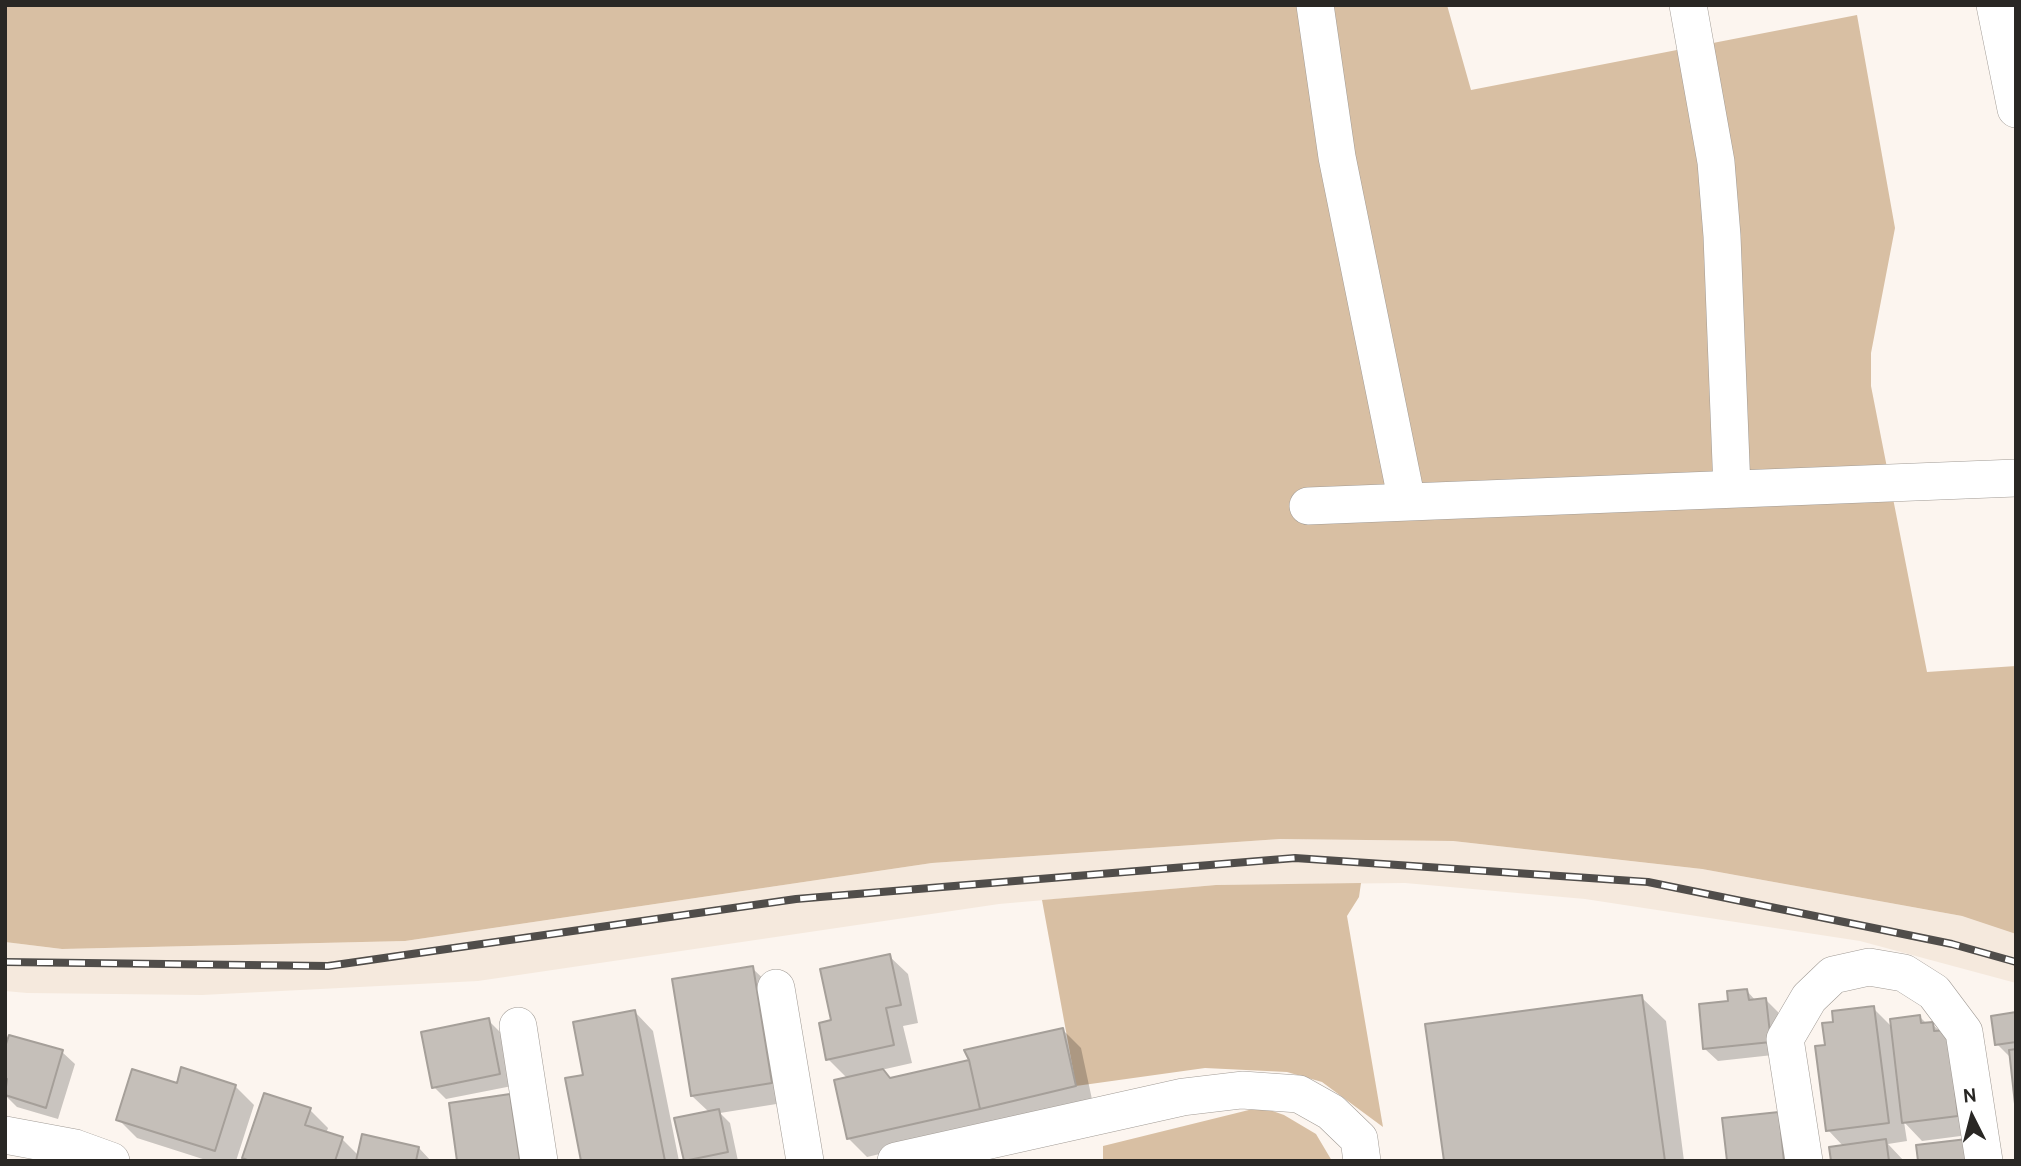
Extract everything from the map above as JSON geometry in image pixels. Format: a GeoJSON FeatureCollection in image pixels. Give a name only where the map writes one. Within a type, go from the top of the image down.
{"type":"FeatureCollection","features":[{"type":"Feature","properties":{"kind":"street"},"geometry":{"type":"LineString","coordinates":[[1315,5],[1338,157],[1407,502]]}},
{"type":"Feature","properties":{"kind":"street"},"geometry":{"type":"LineString","coordinates":[[1688,5],[1716,162],[1722,236],[1732,489]]}},
{"type":"Feature","properties":{"kind":"street"},"geometry":{"type":"LineString","coordinates":[[1995,5],[2016,109]]}},
{"type":"Feature","properties":{"kind":"street"},"geometry":{"type":"LineString","coordinates":[[1308,506],[2016,478]]}},
{"type":"Feature","properties":{"kind":"street"},"geometry":{"type":"LineString","coordinates":[[1804,1161],[1786,1039],[1809,998],[1833,975],[1869,967],[1904,973],[1934,992],[1964,1031],[1984,1161]]}},
{"type":"Feature","properties":{"kind":"street"},"geometry":{"type":"LineString","coordinates":[[776,988],[806,1161]]}},
{"type":"Feature","properties":{"kind":"street"},"geometry":{"type":"LineString","coordinates":[[518,1026],[539,1161]]}},
{"type":"Feature","properties":{"kind":"street"},"geometry":{"type":"LineString","coordinates":[[895,1161],[1183,1097],[1242,1090],[1299,1094],[1331,1112],[1360,1139],[1362,1161]]}},
{"type":"Feature","properties":{"kind":"street"},"geometry":{"type":"LineString","coordinates":[[5,1135],[75,1148],[111,1161]]}},
{"type":"Feature","properties":{"kind":"shaded area"},"geometry":{"type":"Polygon","coordinates":[[[5,5],[1447,5],[1471,90],[1857,15],[1895,228],[1871,353],[1871,386],[1927,672],[2016,666],[2016,934],[1962,916],[1702,869],[1453,841],[1280,839],[932,863],[405,941],[62,949],[5,942],[5,5]]]}},
{"type":"Feature","properties":{"kind":"shaded area"},"geometry":{"type":"Polygon","coordinates":[[[1280,839],[1453,841],[1702,869],[1962,916],[2016,934],[2016,983],[1860,941],[1585,899],[1405,883],[1216,885],[999,904],[478,981],[202,995],[5,991],[5,942],[62,949],[405,941],[932,863],[1280,839]]]}},
{"type":"Feature","properties":{"kind":"shaded area"},"geometry":{"type":"Polygon","coordinates":[[[1361,883],[1359,897],[1347,916],[1383,1127],[1322,1082],[1287,1072],[1205,1068],[1076,1086],[1042,900],[1216,885],[1361,883]]]}},
{"type":"Feature","properties":{"kind":"shaded area"},"geometry":{"type":"Polygon","coordinates":[[[1261,1107],[1284,1115],[1316,1134],[1332,1161],[1103,1161],[1103,1146],[1261,1107]]]}},
{"type":"Feature","properties":{"kind":"building"},"geometry":{"type":"Polygon","coordinates":[[[890,954],[901,1005],[886,1008],[894,1045],[826,1060],[819,1023],[831,1020],[820,969],[890,954]]]}},
{"type":"Feature","properties":{"kind":"building"},"geometry":{"type":"Polygon","coordinates":[[[753,966],[772,1083],[691,1096],[672,979],[753,966]]]}},
{"type":"Feature","properties":{"kind":"building"},"geometry":{"type":"Polygon","coordinates":[[[1747,989],[1749,1000],[1766,998],[1771,1042],[1703,1049],[1699,1004],[1728,1001],[1727,991],[1747,989]]]}},
{"type":"Feature","properties":{"kind":"building"},"geometry":{"type":"Polygon","coordinates":[[[1642,995],[1665,1161],[1444,1161],[1425,1024],[1642,995]]]}},
{"type":"Feature","properties":{"kind":"building"},"geometry":{"type":"Polygon","coordinates":[[[1874,1006],[1889,1123],[1826,1131],[1815,1046],[1825,1045],[1822,1023],[1833,1022],[1832,1011],[1874,1006]]]}},
{"type":"Feature","properties":{"kind":"building"},"geometry":{"type":"Polygon","coordinates":[[[635,1010],[665,1161],[581,1161],[565,1078],[583,1075],[573,1022],[635,1010]]]}},
{"type":"Feature","properties":{"kind":"building"},"geometry":{"type":"Polygon","coordinates":[[[2016,1012],[2016,1042],[1995,1045],[1991,1016],[2016,1012]]]}},
{"type":"Feature","properties":{"kind":"building"},"geometry":{"type":"Polygon","coordinates":[[[1920,1015],[1921,1023],[1933,1022],[1934,1031],[1948,1030],[1958,1116],[1902,1123],[1890,1019],[1920,1015]]]}},
{"type":"Feature","properties":{"kind":"building"},"geometry":{"type":"Polygon","coordinates":[[[489,1018],[500,1074],[432,1088],[421,1032],[489,1018]]]}},
{"type":"Feature","properties":{"kind":"building"},"geometry":{"type":"Polygon","coordinates":[[[1063,1028],[1076,1086],[980,1109],[969,1060],[964,1050],[1063,1028]]]}},
{"type":"Feature","properties":{"kind":"building"},"geometry":{"type":"Polygon","coordinates":[[[9,1035],[63,1050],[46,1108],[5,1095],[5,1047],[9,1035]]]}},
{"type":"Feature","properties":{"kind":"building"},"geometry":{"type":"Polygon","coordinates":[[[2016,1049],[2016,1104],[2015,1104],[2009,1050],[2016,1049]]]}},
{"type":"Feature","properties":{"kind":"building"},"geometry":{"type":"Polygon","coordinates":[[[969,1060],[980,1109],[847,1139],[834,1080],[883,1069],[890,1078],[969,1060]]]}},
{"type":"Feature","properties":{"kind":"building"},"geometry":{"type":"Polygon","coordinates":[[[181,1067],[236,1085],[215,1151],[116,1120],[132,1069],[177,1083],[181,1067]]]}},
{"type":"Feature","properties":{"kind":"building"},"geometry":{"type":"Polygon","coordinates":[[[264,1093],[311,1108],[305,1125],[343,1137],[335,1161],[250,1161],[242,1158],[264,1093]]]}},
{"type":"Feature","properties":{"kind":"building"},"geometry":{"type":"Polygon","coordinates":[[[510,1094],[520,1161],[457,1161],[449,1103],[510,1094]]]}},
{"type":"Feature","properties":{"kind":"building"},"geometry":{"type":"Polygon","coordinates":[[[719,1109],[728,1152],[684,1161],[674,1118],[719,1109]]]}},
{"type":"Feature","properties":{"kind":"building"},"geometry":{"type":"Polygon","coordinates":[[[1779,1112],[1784,1161],[1727,1161],[1722,1118],[1779,1112]]]}},
{"type":"Feature","properties":{"kind":"building"},"geometry":{"type":"Polygon","coordinates":[[[362,1134],[419,1147],[416,1161],[356,1161],[362,1134]]]}},
{"type":"Feature","properties":{"kind":"building"},"geometry":{"type":"Polygon","coordinates":[[[1886,1139],[1889,1161],[1831,1161],[1829,1147],[1886,1139]]]}},
{"type":"Feature","properties":{"kind":"building"},"geometry":{"type":"Polygon","coordinates":[[[1967,1139],[1970,1161],[1918,1161],[1916,1145],[1967,1139]]]}},
{"type":"Feature","properties":{"kind":"railway"},"geometry":{"type":"LineString","coordinates":[[5,962],[328,966],[796,899],[1295,858],[1648,882],[1952,944],[2016,962]]}}]}
